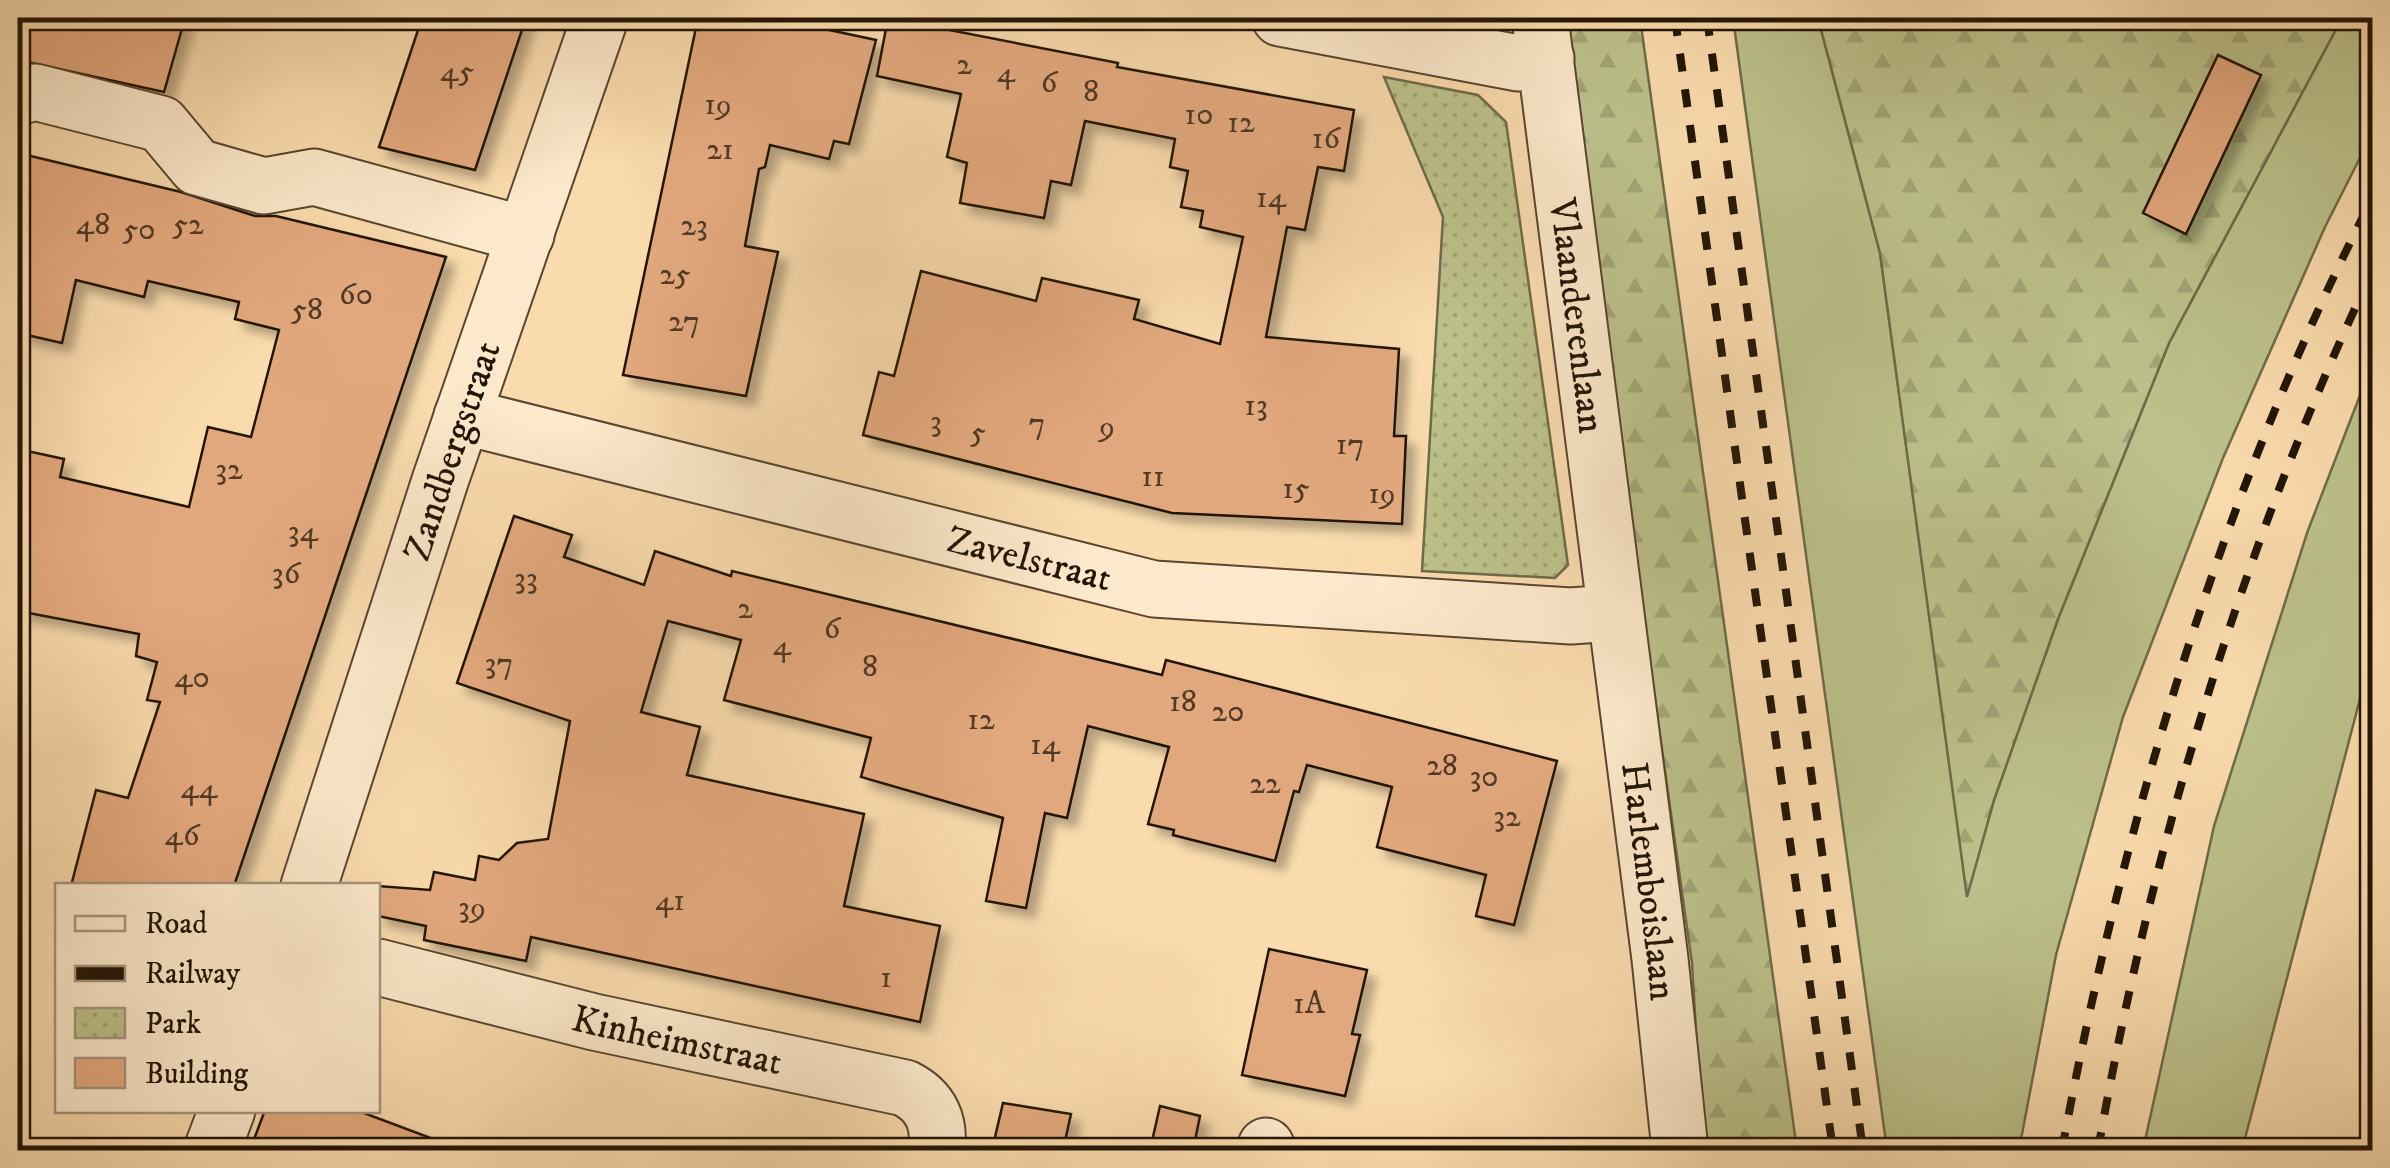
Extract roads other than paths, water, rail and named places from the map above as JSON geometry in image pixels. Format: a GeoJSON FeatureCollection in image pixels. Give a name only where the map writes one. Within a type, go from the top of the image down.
{"type":"FeatureCollection","features":[{"type":"Feature","properties":{"kind":"street","name":"Zandbergstraat"},"geometry":{"type":"LineString","coordinates":[[310,883],[462,416],[600,18]]}},
{"type":"Feature","properties":{"kind":"street"},"geometry":{"type":"LineString","coordinates":[[1280,18],[1518,63],[1543,38]]}},
{"type":"Feature","properties":{"kind":"street","name":"Vlaanderenlaan"},"geometry":{"type":"LineString","coordinates":[[1543,38],[1612,613]]}},
{"type":"Feature","properties":{"kind":"street"},"geometry":{"type":"LineString","coordinates":[[18,97],[35,92],[161,124],[197,167],[264,186],[314,177],[526,235]]}},
{"type":"Feature","properties":{"kind":"street","name":"Zavelstraat"},"geometry":{"type":"LineString","coordinates":[[462,416],[1154,589],[1571,616],[1612,613]]}},
{"type":"Feature","properties":{"kind":"street","name":"Harlemboislaan"},"geometry":{"type":"LineString","coordinates":[[1612,613],[1660,959],[1680,1150]]}},
{"type":"Feature","properties":{"kind":"street","name":"Kinheimstraat"},"geometry":{"type":"LineString","coordinates":[[380,967],[594,1022],[905,1088],[923,1100],[936,1119],[936,1150]]}},
{"type":"Feature","properties":{"kind":"street"},"geometry":{"type":"LineString","coordinates":[[212,1150],[226,1113]]}},
{"type":"Feature","properties":{"kind":"railway"},"geometry":{"type":"LineString","coordinates":[[1675,18],[1833,1150]]}},
{"type":"Feature","properties":{"kind":"railway"},"geometry":{"type":"LineString","coordinates":[[1707,18],[1863,1150]]}},
{"type":"Feature","properties":{"kind":"railway"},"geometry":{"type":"LineString","coordinates":[[2062,1150],[2114,907],[2183,663],[2269,426],[2318,310],[2372,199]]}},
{"type":"Feature","properties":{"kind":"railway"},"geometry":{"type":"LineString","coordinates":[[2098,1150],[2145,925],[2206,702],[2281,483],[2372,272]]}}]}
